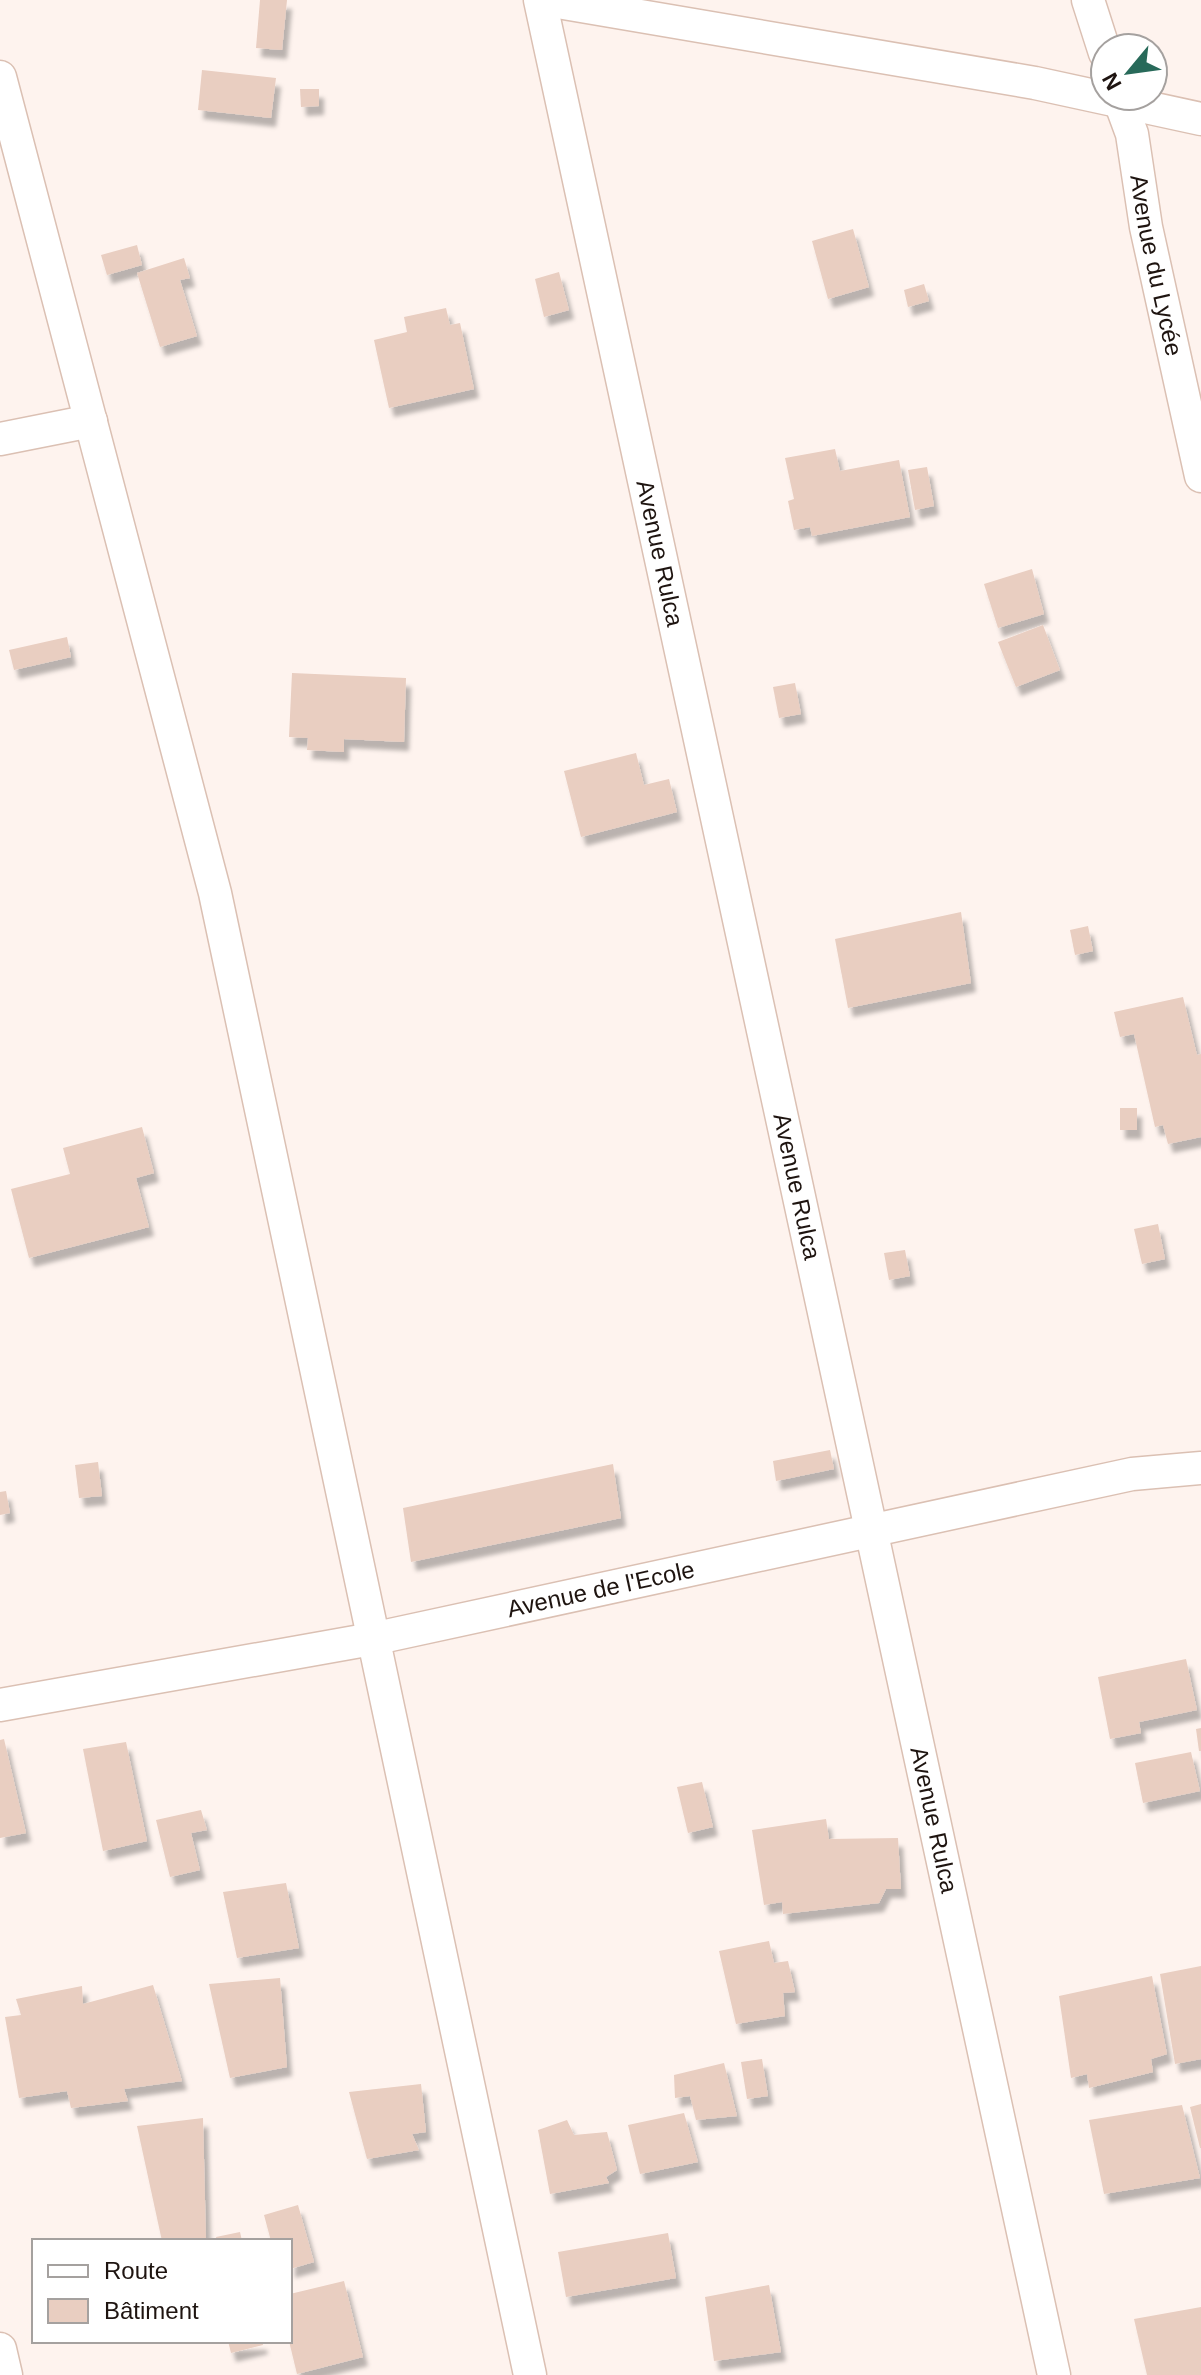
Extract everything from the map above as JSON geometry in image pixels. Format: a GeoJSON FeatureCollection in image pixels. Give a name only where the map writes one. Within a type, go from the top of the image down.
{"type":"FeatureCollection","features":[{"type":"Feature","properties":{"kind":"street","name":"Avenue Rulca"},"geometry":{"type":"LineString","coordinates":[[540,0],[1054,2375]]}},
{"type":"Feature","properties":{"kind":"street"},"geometry":{"type":"LineString","coordinates":[[546,0],[1089,94]]}},
{"type":"Feature","properties":{"kind":"street"},"geometry":{"type":"LineString","coordinates":[[1088,0],[1098,32]]}},
{"type":"Feature","properties":{"kind":"street"},"geometry":{"type":"LineString","coordinates":[[0,77],[215,893],[530,2375]]}},
{"type":"Feature","properties":{"kind":"street"},"geometry":{"type":"LineString","coordinates":[[1169,111],[1201,119]]}},
{"type":"Feature","properties":{"kind":"street","name":"Avenue du Lycée"},"geometry":{"type":"LineString","coordinates":[[1124,112],[1132,134],[1146,227],[1201,476]]}},
{"type":"Feature","properties":{"kind":"street"},"geometry":{"type":"LineString","coordinates":[[0,439],[91,421]]}},
{"type":"Feature","properties":{"kind":"street","name":"Avenue de l'Ecole"},"geometry":{"type":"LineString","coordinates":[[0,1705],[372,1639],[1132,1474],[1201,1468]]}},
{"type":"Feature","properties":{"kind":"street"},"geometry":{"type":"LineString","coordinates":[[0,2349],[6,2375]]}},
{"type":"Feature","properties":{"kind":"building"},"geometry":{"type":"Polygon","coordinates":[[[260,0],[287,0],[282,50],[256,48],[260,0]]]}},
{"type":"Feature","properties":{"kind":"building"},"geometry":{"type":"Polygon","coordinates":[[[202,70],[276,78],[271,118],[198,110],[202,70]]]}},
{"type":"Feature","properties":{"kind":"building"},"geometry":{"type":"Polygon","coordinates":[[[300,89],[319,89],[319,106],[301,107],[300,89]]]}},
{"type":"Feature","properties":{"kind":"building"},"geometry":{"type":"Polygon","coordinates":[[[853,229],[869,287],[828,299],[812,241],[853,229]]]}},
{"type":"Feature","properties":{"kind":"building"},"geometry":{"type":"Polygon","coordinates":[[[137,245],[142,265],[107,275],[101,255],[137,245]]]}},
{"type":"Feature","properties":{"kind":"building"},"geometry":{"type":"Polygon","coordinates":[[[184,258],[190,278],[180,280],[197,336],[160,347],[137,273],[184,258]]]}},
{"type":"Feature","properties":{"kind":"building"},"geometry":{"type":"Polygon","coordinates":[[[559,272],[569,310],[544,317],[535,279],[559,272]]]}},
{"type":"Feature","properties":{"kind":"building"},"geometry":{"type":"Polygon","coordinates":[[[924,284],[929,301],[908,307],[904,290],[924,284]]]}},
{"type":"Feature","properties":{"kind":"building"},"geometry":{"type":"Polygon","coordinates":[[[446,308],[450,325],[460,323],[474,389],[389,408],[374,340],[407,332],[404,317],[446,308]]]}},
{"type":"Feature","properties":{"kind":"building"},"geometry":{"type":"Polygon","coordinates":[[[835,449],[840,471],[899,460],[910,517],[812,536],[810,527],[794,530],[788,501],[794,499],[785,458],[835,449]]]}},
{"type":"Feature","properties":{"kind":"building"},"geometry":{"type":"Polygon","coordinates":[[[927,467],[934,506],[915,510],[908,470],[927,467]]]}},
{"type":"Feature","properties":{"kind":"building"},"geometry":{"type":"Polygon","coordinates":[[[1032,569],[1044,614],[998,628],[984,584],[1032,569]]]}},
{"type":"Feature","properties":{"kind":"building"},"geometry":{"type":"Polygon","coordinates":[[[1043,625],[1060,670],[1016,687],[998,642],[1043,625]]]}},
{"type":"Feature","properties":{"kind":"building"},"geometry":{"type":"Polygon","coordinates":[[[67,637],[71,657],[14,670],[9,650],[67,637]]]}},
{"type":"Feature","properties":{"kind":"building"},"geometry":{"type":"Polygon","coordinates":[[[292,673],[406,678],[404,742],[344,739],[344,752],[307,750],[308,738],[289,737],[292,673]]]}},
{"type":"Feature","properties":{"kind":"building"},"geometry":{"type":"Polygon","coordinates":[[[795,683],[801,714],[779,718],[773,687],[795,683]]]}},
{"type":"Feature","properties":{"kind":"building"},"geometry":{"type":"Polygon","coordinates":[[[636,753],[644,785],[669,779],[677,812],[581,837],[564,771],[636,753]]]}},
{"type":"Feature","properties":{"kind":"building"},"geometry":{"type":"Polygon","coordinates":[[[961,912],[971,983],[848,1008],[835,939],[961,912]]]}},
{"type":"Feature","properties":{"kind":"building"},"geometry":{"type":"Polygon","coordinates":[[[1088,926],[1093,951],[1075,955],[1070,930],[1088,926]]]}},
{"type":"Feature","properties":{"kind":"building"},"geometry":{"type":"Polygon","coordinates":[[[1183,997],[1197,1055],[1201,1054],[1201,1137],[1168,1144],[1163,1125],[1155,1127],[1134,1034],[1120,1037],[1114,1012],[1183,997]]]}},
{"type":"Feature","properties":{"kind":"building"},"geometry":{"type":"Polygon","coordinates":[[[1120,1108],[1137,1108],[1137,1130],[1120,1130],[1120,1108]]]}},
{"type":"Feature","properties":{"kind":"building"},"geometry":{"type":"Polygon","coordinates":[[[142,1127],[154,1173],[136,1178],[149,1227],[29,1258],[11,1189],[70,1174],[63,1148],[142,1127]]]}},
{"type":"Feature","properties":{"kind":"building"},"geometry":{"type":"Polygon","coordinates":[[[1158,1224],[1165,1259],[1142,1264],[1134,1229],[1158,1224]]]}},
{"type":"Feature","properties":{"kind":"building"},"geometry":{"type":"Polygon","coordinates":[[[905,1250],[910,1276],[889,1280],[884,1253],[905,1250]]]}},
{"type":"Feature","properties":{"kind":"building"},"geometry":{"type":"Polygon","coordinates":[[[830,1450],[834,1469],[776,1481],[773,1461],[830,1450]]]}},
{"type":"Feature","properties":{"kind":"building"},"geometry":{"type":"Polygon","coordinates":[[[98,1462],[102,1496],[79,1498],[75,1465],[98,1462]]]}},
{"type":"Feature","properties":{"kind":"building"},"geometry":{"type":"Polygon","coordinates":[[[613,1464],[621,1518],[411,1562],[403,1508],[613,1464]]]}},
{"type":"Feature","properties":{"kind":"building"},"geometry":{"type":"Polygon","coordinates":[[[6,1491],[10,1513],[0,1515],[0,1492],[6,1491]]]}},
{"type":"Feature","properties":{"kind":"building"},"geometry":{"type":"Polygon","coordinates":[[[1186,1659],[1197,1710],[1139,1722],[1141,1733],[1110,1739],[1098,1677],[1186,1659]]]}},
{"type":"Feature","properties":{"kind":"building"},"geometry":{"type":"Polygon","coordinates":[[[1201,1728],[1201,1751],[1199,1751],[1196,1729],[1201,1728]]]}},
{"type":"Feature","properties":{"kind":"building"},"geometry":{"type":"Polygon","coordinates":[[[4,1739],[26,1833],[0,1838],[0,1740],[4,1739]]]}},
{"type":"Feature","properties":{"kind":"building"},"geometry":{"type":"Polygon","coordinates":[[[126,1742],[147,1841],[103,1851],[83,1749],[126,1742]]]}},
{"type":"Feature","properties":{"kind":"building"},"geometry":{"type":"Polygon","coordinates":[[[1191,1752],[1200,1791],[1143,1803],[1135,1763],[1191,1752]]]}},
{"type":"Feature","properties":{"kind":"building"},"geometry":{"type":"Polygon","coordinates":[[[702,1782],[713,1827],[688,1833],[677,1787],[702,1782]]]}},
{"type":"Feature","properties":{"kind":"building"},"geometry":{"type":"Polygon","coordinates":[[[201,1810],[207,1830],[191,1833],[200,1870],[170,1877],[156,1820],[201,1810]]]}},
{"type":"Feature","properties":{"kind":"building"},"geometry":{"type":"Polygon","coordinates":[[[826,1819],[829,1839],[898,1838],[901,1889],[886,1889],[879,1903],[783,1914],[782,1902],[764,1905],[752,1830],[826,1819]]]}},
{"type":"Feature","properties":{"kind":"building"},"geometry":{"type":"Polygon","coordinates":[[[286,1883],[299,1948],[237,1958],[223,1892],[286,1883]]]}},
{"type":"Feature","properties":{"kind":"building"},"geometry":{"type":"Polygon","coordinates":[[[769,1941],[774,1963],[788,1961],[795,1992],[783,1993],[785,2016],[736,2024],[719,1951],[769,1941]]]}},
{"type":"Feature","properties":{"kind":"building"},"geometry":{"type":"Polygon","coordinates":[[[1201,1966],[1201,2059],[1175,2064],[1160,1974],[1201,1966]]]}},
{"type":"Feature","properties":{"kind":"building"},"geometry":{"type":"Polygon","coordinates":[[[1152,1976],[1167,2054],[1151,2059],[1153,2072],[1089,2088],[1087,2074],[1071,2078],[1059,1996],[1152,1976]]]}},
{"type":"Feature","properties":{"kind":"building"},"geometry":{"type":"Polygon","coordinates":[[[280,1978],[287,2067],[230,2078],[209,1984],[280,1978]]]}},
{"type":"Feature","properties":{"kind":"building"},"geometry":{"type":"Polygon","coordinates":[[[153,1985],[182,2081],[124,2089],[128,2101],[71,2108],[67,2091],[19,2098],[5,2017],[21,2015],[16,1999],[82,1986],[83,2004],[153,1985]]]}},
{"type":"Feature","properties":{"kind":"building"},"geometry":{"type":"Polygon","coordinates":[[[762,2059],[768,2096],[747,2099],[741,2062],[762,2059]]]}},
{"type":"Feature","properties":{"kind":"building"},"geometry":{"type":"Polygon","coordinates":[[[724,2063],[737,2116],[696,2120],[690,2096],[675,2098],[674,2075],[724,2063]]]}},
{"type":"Feature","properties":{"kind":"building"},"geometry":{"type":"Polygon","coordinates":[[[421,2084],[426,2132],[412,2134],[419,2150],[367,2159],[349,2092],[421,2084]]]}},
{"type":"Feature","properties":{"kind":"building"},"geometry":{"type":"Polygon","coordinates":[[[1201,2104],[1201,2148],[1200,2148],[1190,2107],[1201,2104]]]}},
{"type":"Feature","properties":{"kind":"building"},"geometry":{"type":"Polygon","coordinates":[[[1182,2105],[1200,2178],[1104,2194],[1089,2120],[1182,2105]]]}},
{"type":"Feature","properties":{"kind":"building"},"geometry":{"type":"Polygon","coordinates":[[[684,2113],[698,2162],[640,2174],[628,2125],[684,2113]]]}},
{"type":"Feature","properties":{"kind":"building"},"geometry":{"type":"Polygon","coordinates":[[[203,2118],[206,2239],[162,2239],[137,2126],[203,2118]]]}},
{"type":"Feature","properties":{"kind":"building"},"geometry":{"type":"Polygon","coordinates":[[[567,2120],[574,2135],[607,2132],[617,2170],[606,2177],[609,2183],[550,2194],[538,2130],[567,2120]]]}},
{"type":"Feature","properties":{"kind":"building"},"geometry":{"type":"Polygon","coordinates":[[[298,2205],[314,2262],[292,2268],[292,2239],[270,2239],[264,2215],[298,2205]]]}},
{"type":"Feature","properties":{"kind":"building"},"geometry":{"type":"Polygon","coordinates":[[[240,2232],[242,2239],[216,2239],[240,2232]]]}},
{"type":"Feature","properties":{"kind":"building"},"geometry":{"type":"Polygon","coordinates":[[[668,2233],[676,2278],[566,2297],[558,2252],[668,2233]]]}},
{"type":"Feature","properties":{"kind":"building"},"geometry":{"type":"Polygon","coordinates":[[[344,2281],[363,2357],[297,2374],[289,2343],[292,2343],[292,2294],[344,2281]]]}},
{"type":"Feature","properties":{"kind":"building"},"geometry":{"type":"Polygon","coordinates":[[[769,2285],[781,2352],[714,2361],[705,2297],[769,2285]]]}},
{"type":"Feature","properties":{"kind":"building"},"geometry":{"type":"Polygon","coordinates":[[[1201,2307],[1201,2375],[1147,2375],[1134,2319],[1201,2307]]]}},
{"type":"Feature","properties":{"kind":"building"},"geometry":{"type":"Polygon","coordinates":[[[228,2343],[262,2343],[263,2345],[231,2353],[228,2343]]]}}]}
